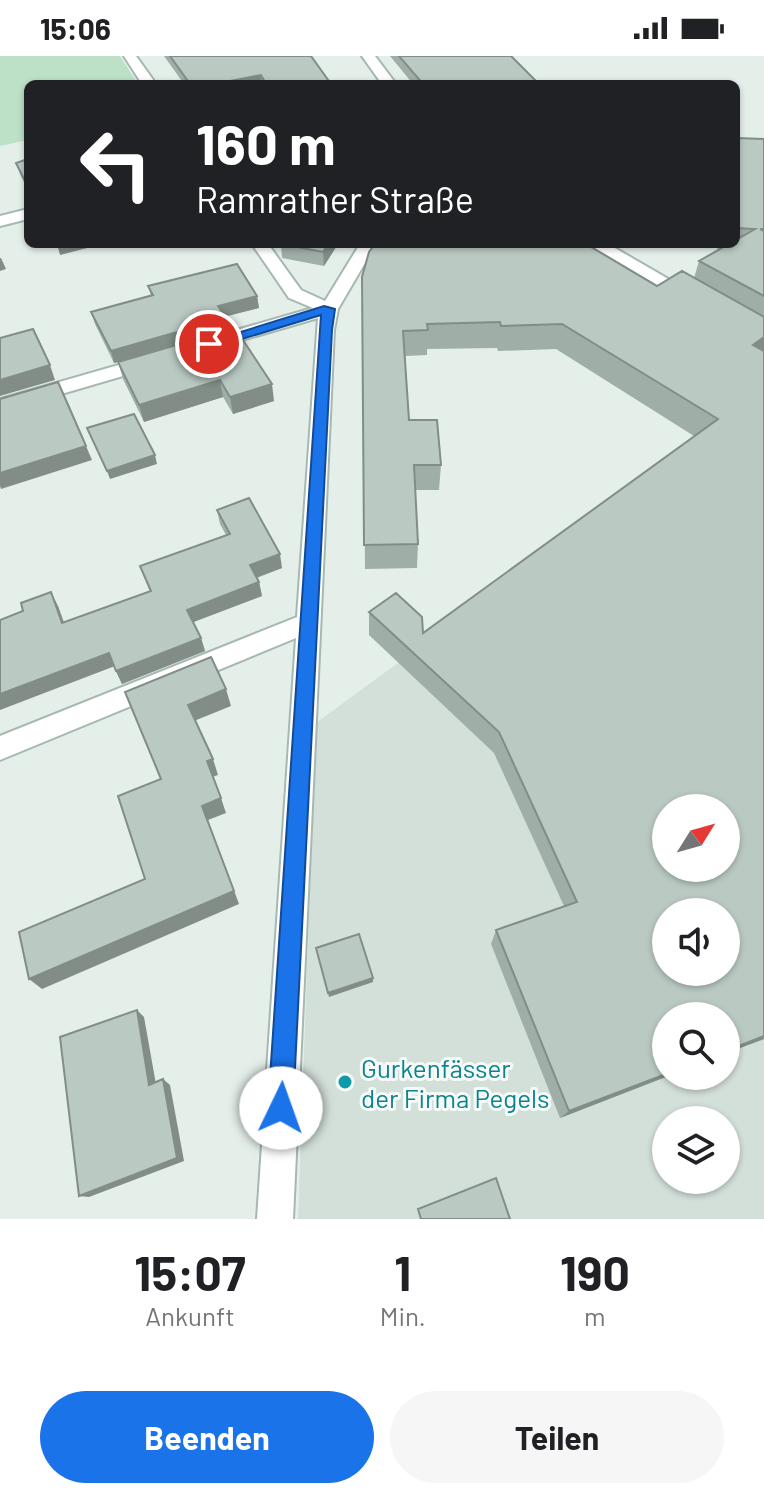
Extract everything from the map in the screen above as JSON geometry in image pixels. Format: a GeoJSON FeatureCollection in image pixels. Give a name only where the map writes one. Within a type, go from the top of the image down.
{"type":"FeatureCollection","features":[{"type":"Feature","properties":{"kind":"street"},"geometry":{"type":"LineString","coordinates":[[130,56],[146,80]]}},
{"type":"Feature","properties":{"kind":"street"},"geometry":{"type":"LineString","coordinates":[[368,56],[386,80]]}},
{"type":"Feature","properties":{"kind":"street"},"geometry":{"type":"LineString","coordinates":[[0,221],[24,215]]}},
{"type":"Feature","properties":{"kind":"street"},"geometry":{"type":"LineString","coordinates":[[263,248],[295,294],[329,309]]}},
{"type":"Feature","properties":{"kind":"street"},"geometry":{"type":"LineString","coordinates":[[275,1219],[325,330],[329,309],[366,248]]}},
{"type":"Feature","properties":{"kind":"street"},"geometry":{"type":"LineString","coordinates":[[603,248],[712,310]]}},
{"type":"Feature","properties":{"kind":"street"},"geometry":{"type":"LineString","coordinates":[[194,349],[329,309]]}},
{"type":"Feature","properties":{"kind":"street"},"geometry":{"type":"LineString","coordinates":[[0,406],[164,358]]}},
{"type":"Feature","properties":{"kind":"street"},"geometry":{"type":"LineString","coordinates":[[0,748],[309,622]]}},
{"type":"Feature","properties":{"kind":"shaded area"},"geometry":{"type":"Polygon","coordinates":[[[764,395],[764,1219],[298,1219],[316,723],[764,395]]]}},
{"type":"Feature","properties":{"kind":"green space"},"geometry":{"type":"Polygon","coordinates":[[[0,56],[120,56],[135,80],[24,80],[24,141],[0,146],[0,56]]]}},
{"type":"Feature","properties":{"kind":"building"},"geometry":{"type":"Polygon","coordinates":[[[170,56],[311,56],[328,80],[264,80],[261,75],[235,80],[187,80],[170,56]]]}},
{"type":"Feature","properties":{"kind":"building"},"geometry":{"type":"Polygon","coordinates":[[[399,56],[511,56],[535,80],[420,80],[399,56]]]}},
{"type":"Feature","properties":{"kind":"building"},"geometry":{"type":"Polygon","coordinates":[[[740,138],[764,139],[764,229],[760,229],[764,231],[764,296],[699,261],[722,248],[740,248],[740,238],[755,229],[740,228],[740,138]]]}},
{"type":"Feature","properties":{"kind":"building"},"geometry":{"type":"Polygon","coordinates":[[[24,160],[24,179],[16,163],[24,160]]]}},
{"type":"Feature","properties":{"kind":"building"},"geometry":{"type":"Polygon","coordinates":[[[302,248],[326,248],[323,252],[302,248]]]}},
{"type":"Feature","properties":{"kind":"building"},"geometry":{"type":"Polygon","coordinates":[[[372,248],[593,248],[657,286],[682,271],[764,317],[764,337],[753,345],[764,351],[764,1036],[740,1045],[740,1002],[652,1002],[652,1079],[569,1111],[496,930],[577,902],[499,732],[369,612],[396,593],[422,617],[423,633],[718,419],[562,324],[427,324],[428,330],[403,331],[409,420],[437,420],[441,465],[414,465],[418,544],[364,545],[362,277],[372,248]]]}},
{"type":"Feature","properties":{"kind":"building"},"geometry":{"type":"Polygon","coordinates":[[[237,264],[257,296],[218,306],[226,318],[111,351],[91,312],[153,295],[148,286],[237,264]]]}},
{"type":"Feature","properties":{"kind":"building"},"geometry":{"type":"Polygon","coordinates":[[[235,328],[272,384],[230,397],[220,380],[139,405],[118,362],[235,328]]]}},
{"type":"Feature","properties":{"kind":"building"},"geometry":{"type":"Polygon","coordinates":[[[33,329],[50,365],[0,380],[0,338],[33,329]]]}},
{"type":"Feature","properties":{"kind":"building"},"geometry":{"type":"Polygon","coordinates":[[[58,382],[86,446],[0,473],[0,399],[58,382]]]}},
{"type":"Feature","properties":{"kind":"building"},"geometry":{"type":"Polygon","coordinates":[[[134,414],[155,455],[107,471],[87,428],[134,414]]]}},
{"type":"Feature","properties":{"kind":"building"},"geometry":{"type":"Polygon","coordinates":[[[249,498],[280,554],[250,565],[259,582],[187,610],[201,638],[116,671],[109,653],[0,694],[0,620],[23,611],[21,603],[51,592],[62,623],[151,591],[140,566],[230,534],[217,510],[249,498]]]}},
{"type":"Feature","properties":{"kind":"building"},"geometry":{"type":"Polygon","coordinates":[[[211,657],[226,689],[188,705],[213,759],[207,761],[221,798],[202,806],[234,891],[29,979],[19,932],[145,879],[118,796],[161,779],[125,692],[211,657]]]}},
{"type":"Feature","properties":{"kind":"building"},"geometry":{"type":"Polygon","coordinates":[[[359,934],[373,978],[328,993],[316,948],[359,934]]]}},
{"type":"Feature","properties":{"kind":"building"},"geometry":{"type":"Polygon","coordinates":[[[137,1010],[149,1085],[163,1079],[177,1158],[79,1196],[60,1037],[137,1010]]]}},
{"type":"Feature","properties":{"kind":"building"},"geometry":{"type":"Polygon","coordinates":[[[496,1178],[510,1219],[421,1219],[418,1209],[496,1178]]]}},
{"type":"Feature","properties":{"kind":"place","name":"Gurkenfässer der Firma Pegels"},"geometry":{"type":"Point","coordinates":[345,1082]}},
{"type":"Feature","properties":{"kind":"route"},"geometry":{"type":"LineString","coordinates":[[209,344],[329,309],[325,330],[281,1108]]}}]}
